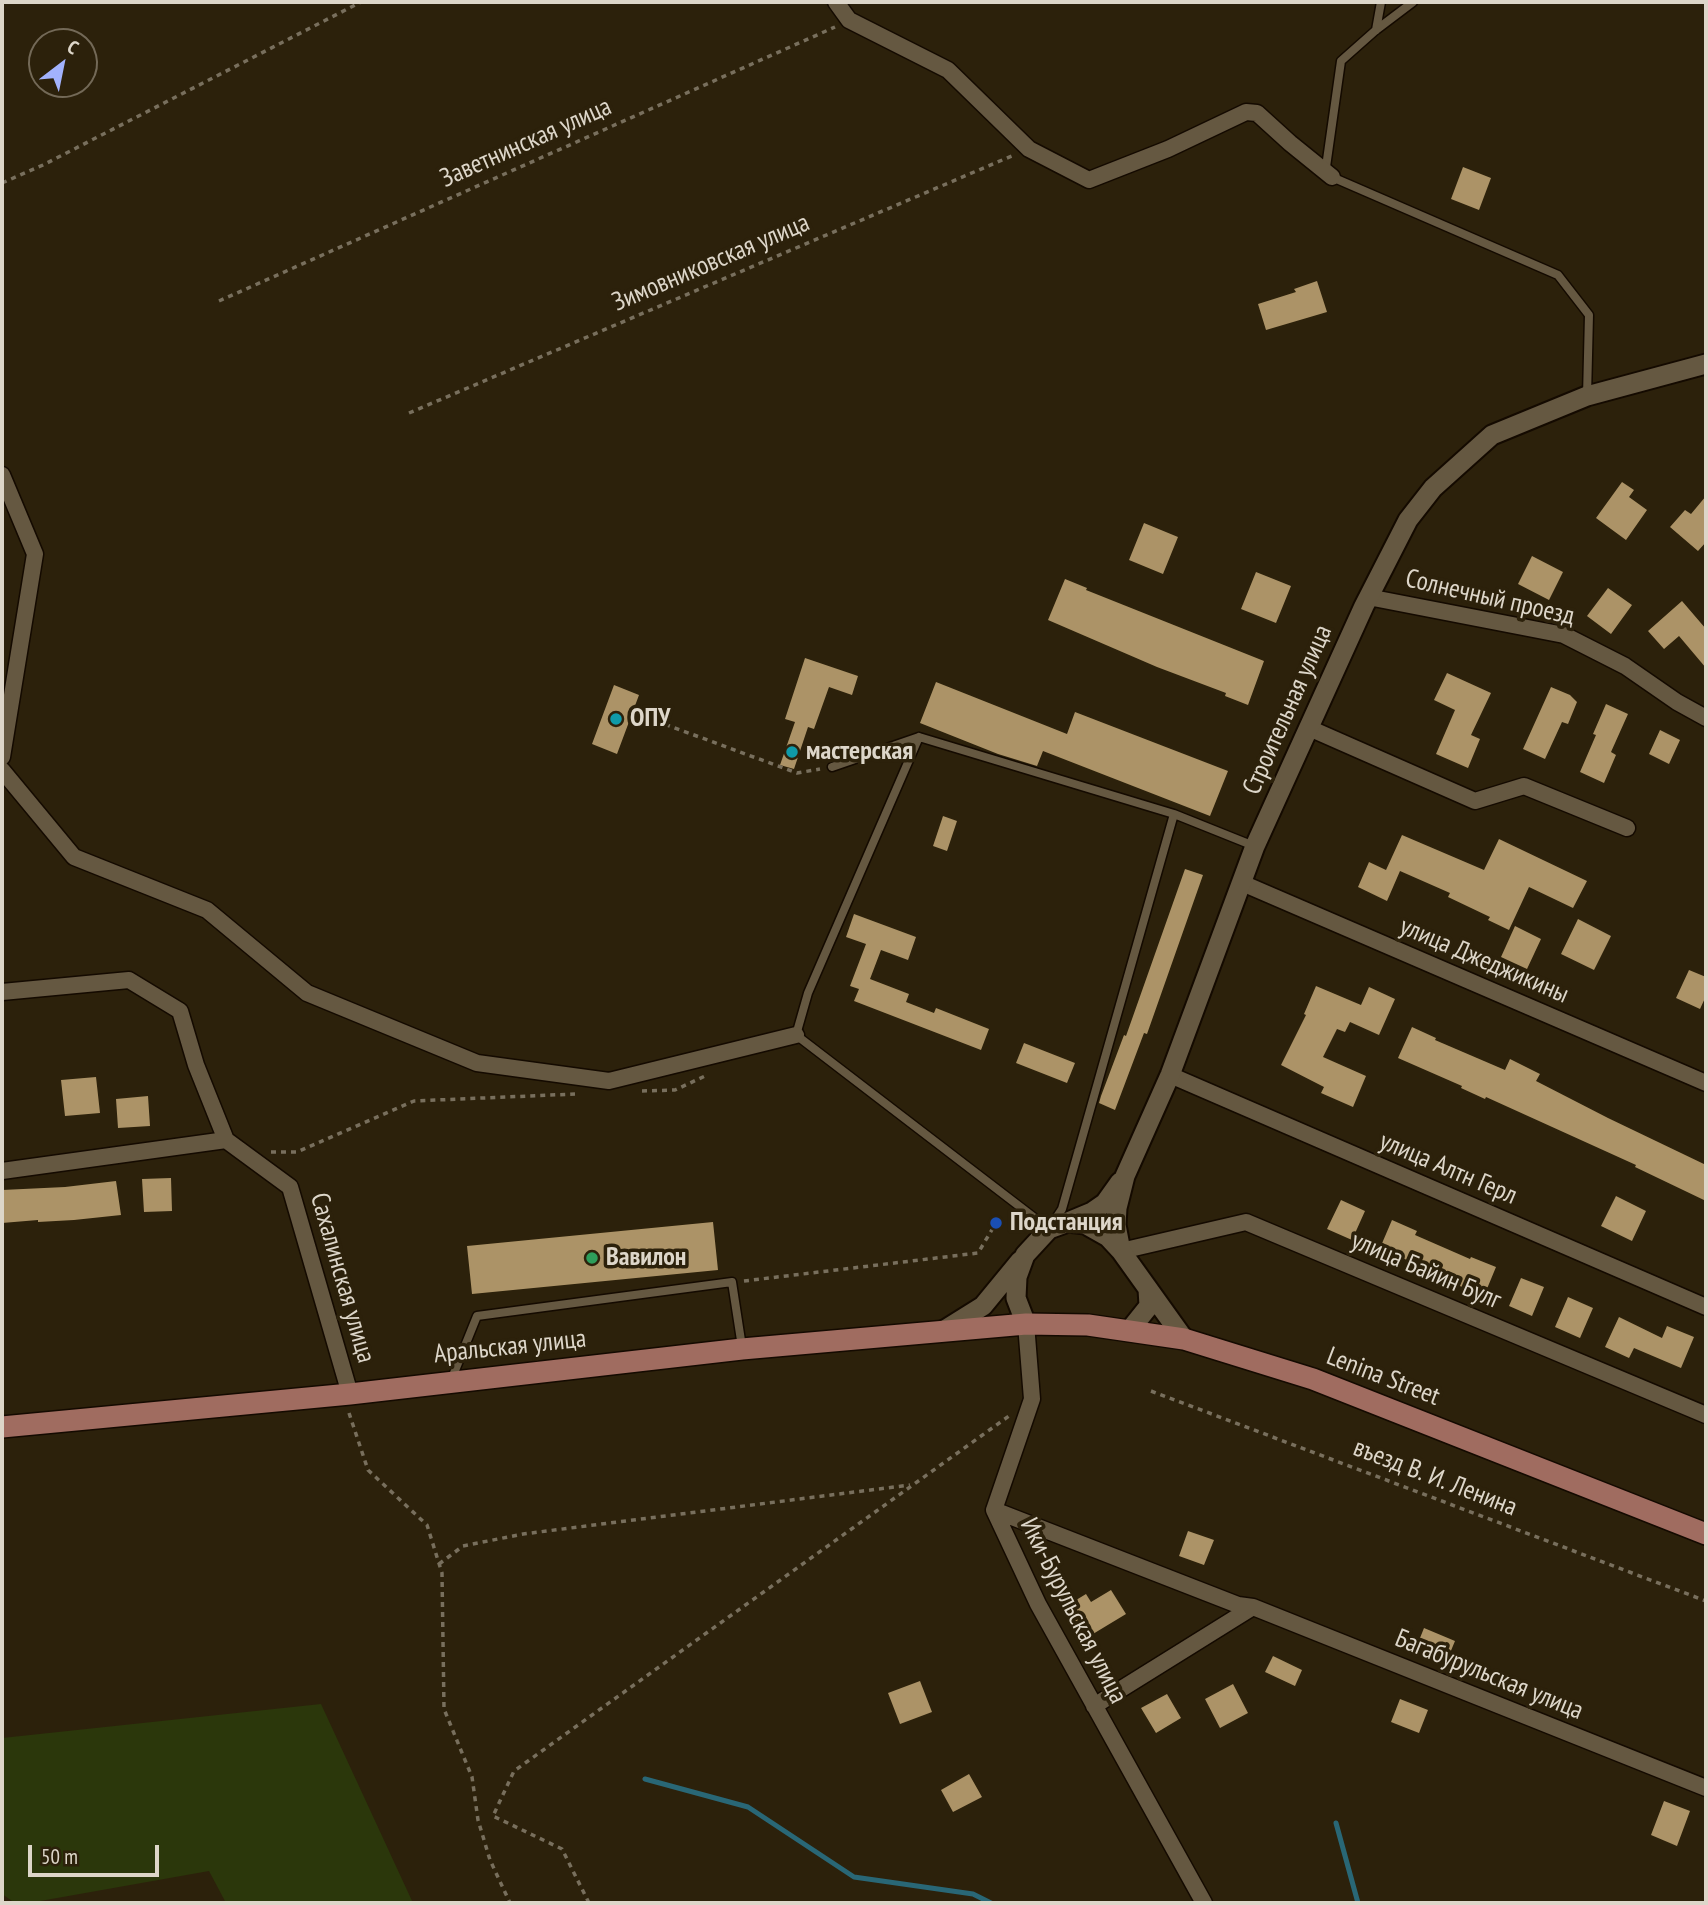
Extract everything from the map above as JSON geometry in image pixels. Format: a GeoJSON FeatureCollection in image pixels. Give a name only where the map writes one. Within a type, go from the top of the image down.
{"type":"FeatureCollection","features":[{"type":"Feature","properties":{"kind":"main road","name":"Аральская улица"},"geometry":{"type":"LineString","coordinates":[[2,1427],[350,1394],[742,1349],[1026,1324]]}},
{"type":"Feature","properties":{"kind":"main road","name":"Lenina Street"},"geometry":{"type":"LineString","coordinates":[[1026,1324],[1088,1325],[1184,1339],[1313,1379],[1706,1534]]}},
{"type":"Feature","properties":{"kind":"street"},"geometry":{"type":"LineString","coordinates":[[836,2],[849,20],[948,70],[1029,149],[1089,180],[1168,149],[1246,112],[1257,113],[1328,174]]}},
{"type":"Feature","properties":{"kind":"street","name":"Строительная улица"},"geometry":{"type":"LineString","coordinates":[[1121,1251],[1116,1225],[1125,1176],[1170,1075],[1255,846],[1368,597],[1408,520],[1433,488],[1492,435],[1587,396],[1706,364]]}},
{"type":"Feature","properties":{"kind":"street"},"geometry":{"type":"LineString","coordinates":[[2,475],[34,554],[2,757]]}},
{"type":"Feature","properties":{"kind":"street","name":"Солнечный проезд"},"geometry":{"type":"LineString","coordinates":[[1368,597],[1564,635],[1625,666],[1677,702],[1706,718]]}},
{"type":"Feature","properties":{"kind":"street"},"geometry":{"type":"LineString","coordinates":[[1308,728],[1475,801],[1524,786],[1627,828]]}},
{"type":"Feature","properties":{"kind":"street"},"geometry":{"type":"LineString","coordinates":[[2,770],[74,857],[207,911],[307,992],[477,1063],[609,1081],[796,1035]]}},
{"type":"Feature","properties":{"kind":"street","name":"улица Джеджикины"},"geometry":{"type":"LineString","coordinates":[[1242,883],[1706,1083]]}},
{"type":"Feature","properties":{"kind":"street"},"geometry":{"type":"LineString","coordinates":[[2,992],[129,980],[180,1011],[197,1065],[226,1140],[2,1171]]}},
{"type":"Feature","properties":{"kind":"street","name":"улица Алтн Герл"},"geometry":{"type":"LineString","coordinates":[[1170,1075],[1706,1307]]}},
{"type":"Feature","properties":{"kind":"street","name":"Сахалинская улица"},"geometry":{"type":"LineString","coordinates":[[226,1140],[290,1186],[350,1394]]}},
{"type":"Feature","properties":{"kind":"street"},"geometry":{"type":"LineString","coordinates":[[943,1331],[983,1306],[1049,1229],[1092,1212],[1105,1203],[1125,1176]]}},
{"type":"Feature","properties":{"kind":"street","name":"Строительная улица"},"geometry":{"type":"LineString","coordinates":[[1068,1222],[1085,1224],[1108,1237],[1184,1339]]}},
{"type":"Feature","properties":{"kind":"street","name":"улица Байин Булг"},"geometry":{"type":"LineString","coordinates":[[1121,1251],[1246,1222],[1706,1415]]}},
{"type":"Feature","properties":{"kind":"street"},"geometry":{"type":"LineString","coordinates":[[1025,1255],[1017,1277],[1016,1298],[1026,1324]]}},
{"type":"Feature","properties":{"kind":"street"},"geometry":{"type":"LineString","coordinates":[[1129,1331],[1149,1306],[1148,1289]]}},
{"type":"Feature","properties":{"kind":"street","name":"Ики-Бурульская улица"},"geometry":{"type":"LineString","coordinates":[[1026,1324],[1032,1399],[994,1510],[1038,1604],[1204,1903]]}},
{"type":"Feature","properties":{"kind":"street","name":"Багабурульская улица"},"geometry":{"type":"LineString","coordinates":[[994,1510],[1238,1605],[1253,1607],[1706,1788]]}},
{"type":"Feature","properties":{"kind":"street"},"geometry":{"type":"LineString","coordinates":[[1094,1706],[1253,1607]]}},
{"type":"Feature","properties":{"kind":"lane"},"geometry":{"type":"LineString","coordinates":[[1376,30],[1381,2]]}},
{"type":"Feature","properties":{"kind":"lane"},"geometry":{"type":"LineString","coordinates":[[1413,2],[1341,61],[1328,174],[1558,275],[1589,315],[1587,396]]}},
{"type":"Feature","properties":{"kind":"lane"},"geometry":{"type":"LineString","coordinates":[[832,767],[919,737],[1174,814],[1255,846]]}},
{"type":"Feature","properties":{"kind":"lane"},"geometry":{"type":"LineString","coordinates":[[919,737],[808,993],[796,1035],[1049,1229],[1062,1209],[1174,814]]}},
{"type":"Feature","properties":{"kind":"lane"},"geometry":{"type":"LineString","coordinates":[[450,1381],[477,1317],[732,1282],[742,1349]]}},
{"type":"Feature","properties":{"kind":"path"},"geometry":{"type":"LineString","coordinates":[[2,183],[43,165],[361,2]]}},
{"type":"Feature","properties":{"kind":"path","name":"Заветнинская улица"},"geometry":{"type":"LineString","coordinates":[[219,301],[849,20]]}},
{"type":"Feature","properties":{"kind":"path","name":"Зимовниковская улица"},"geometry":{"type":"LineString","coordinates":[[409,413],[1029,149]]}},
{"type":"Feature","properties":{"kind":"path"},"geometry":{"type":"LineString","coordinates":[[637,714],[797,774],[832,767]]}},
{"type":"Feature","properties":{"kind":"path"},"geometry":{"type":"LineString","coordinates":[[634,1091],[675,1090],[711,1073]]}},
{"type":"Feature","properties":{"kind":"path"},"geometry":{"type":"LineString","coordinates":[[244,1152],[297,1152],[414,1101],[579,1094]]}},
{"type":"Feature","properties":{"kind":"path"},"geometry":{"type":"LineString","coordinates":[[732,1282],[978,1253],[996,1223]]}},
{"type":"Feature","properties":{"kind":"path","name":"въезд В. И. Ленина"},"geometry":{"type":"LineString","coordinates":[[1151,1391],[1706,1601]]}},
{"type":"Feature","properties":{"kind":"path"},"geometry":{"type":"LineString","coordinates":[[350,1394],[349,1418],[369,1470],[427,1525],[442,1573],[444,1709],[472,1777],[478,1820],[490,1860],[510,1903]]}},
{"type":"Feature","properties":{"kind":"path"},"geometry":{"type":"LineString","coordinates":[[589,1903],[562,1849],[493,1816],[514,1771],[1032,1399]]}},
{"type":"Feature","properties":{"kind":"path"},"geometry":{"type":"LineString","coordinates":[[439,1564],[463,1546],[523,1534],[913,1485]]}},
{"type":"Feature","properties":{"kind":"green space"},"geometry":{"type":"Polygon","coordinates":[[[321,1704],[413,1903],[226,1903],[209,1871],[29,1903],[15,1903],[2,1894],[2,1738],[321,1704]]]}},
{"type":"Feature","properties":{"kind":"building"},"geometry":{"type":"Polygon","coordinates":[[[1463,167],[1491,178],[1479,210],[1451,199],[1463,167]]]}},
{"type":"Feature","properties":{"kind":"building"},"geometry":{"type":"Polygon","coordinates":[[[1317,281],[1327,312],[1266,330],[1258,304],[1296,292],[1294,289],[1317,281]]]}},
{"type":"Feature","properties":{"kind":"building"},"geometry":{"type":"Polygon","coordinates":[[[1622,482],[1634,490],[1629,497],[1647,510],[1626,540],[1596,518],[1622,482]]]}},
{"type":"Feature","properties":{"kind":"building"},"geometry":{"type":"Polygon","coordinates":[[[1706,496],[1706,542],[1698,551],[1670,527],[1685,510],[1691,514],[1706,496]]]}},
{"type":"Feature","properties":{"kind":"building"},"geometry":{"type":"Polygon","coordinates":[[[1144,523],[1178,537],[1163,574],[1129,560],[1144,523]]]}},
{"type":"Feature","properties":{"kind":"building"},"geometry":{"type":"Polygon","coordinates":[[[1532,556],[1563,572],[1549,600],[1518,584],[1532,556]]]}},
{"type":"Feature","properties":{"kind":"building"},"geometry":{"type":"Polygon","coordinates":[[[1256,572],[1291,586],[1276,623],[1241,609],[1256,572]]]}},
{"type":"Feature","properties":{"kind":"building"},"geometry":{"type":"Polygon","coordinates":[[[1065,579],[1087,588],[1086,590],[1264,661],[1248,705],[1225,696],[1226,693],[1157,667],[1048,620],[1065,579]]]}},
{"type":"Feature","properties":{"kind":"building"},"geometry":{"type":"Polygon","coordinates":[[[1608,588],[1632,605],[1611,634],[1587,616],[1608,588]]]}},
{"type":"Feature","properties":{"kind":"building"},"geometry":{"type":"Polygon","coordinates":[[[1682,601],[1706,629],[1706,668],[1679,636],[1664,649],[1648,631],[1682,601]]]}},
{"type":"Feature","properties":{"kind":"building"},"geometry":{"type":"Polygon","coordinates":[[[805,658],[858,676],[852,695],[829,687],[814,729],[808,727],[794,769],[780,765],[795,722],[785,719],[805,658]]]}},
{"type":"Feature","properties":{"kind":"building"},"geometry":{"type":"Polygon","coordinates":[[[1447,673],[1491,693],[1471,735],[1480,739],[1468,768],[1436,754],[1455,710],[1434,700],[1447,673]]]}},
{"type":"Feature","properties":{"kind":"building"},"geometry":{"type":"Polygon","coordinates":[[[936,682],[1067,734],[1075,712],[1228,771],[1210,816],[1043,751],[1037,766],[998,754],[920,723],[936,682]]]}},
{"type":"Feature","properties":{"kind":"building","name":"ОПУ"},"geometry":{"type":"Polygon","coordinates":[[[614,685],[639,695],[617,754],[592,744],[614,685]]]}},
{"type":"Feature","properties":{"kind":"building"},"geometry":{"type":"Polygon","coordinates":[[[1551,687],[1570,695],[1577,702],[1568,724],[1562,722],[1545,759],[1523,749],[1551,687]]]}},
{"type":"Feature","properties":{"kind":"building"},"geometry":{"type":"Polygon","coordinates":[[[1606,704],[1628,714],[1611,752],[1616,755],[1604,783],[1580,772],[1606,704]]]}},
{"type":"Feature","properties":{"kind":"building"},"geometry":{"type":"Polygon","coordinates":[[[1660,730],[1680,740],[1669,764],[1649,754],[1660,730]]]}},
{"type":"Feature","properties":{"kind":"building"},"geometry":{"type":"Polygon","coordinates":[[[943,816],[957,821],[947,851],[933,846],[943,816]]]}},
{"type":"Feature","properties":{"kind":"building"},"geometry":{"type":"Polygon","coordinates":[[[1402,835],[1484,870],[1499,839],[1587,881],[1573,908],[1529,887],[1509,930],[1488,920],[1490,917],[1448,897],[1450,893],[1400,871],[1387,901],[1358,887],[1369,862],[1386,870],[1402,835]]]}},
{"type":"Feature","properties":{"kind":"building"},"geometry":{"type":"Polygon","coordinates":[[[1185,869],[1203,875],[1147,1034],[1144,1033],[1115,1110],[1099,1103],[1101,1096],[1124,1035],[1126,1036],[1185,869]]]}},
{"type":"Feature","properties":{"kind":"building"},"geometry":{"type":"Polygon","coordinates":[[[854,914],[916,937],[908,960],[881,950],[870,979],[909,994],[906,1002],[934,1013],[936,1008],[989,1029],[981,1050],[854,1001],[859,989],[850,986],[866,944],[846,937],[854,914]]]}},
{"type":"Feature","properties":{"kind":"building"},"geometry":{"type":"Polygon","coordinates":[[[1578,919],[1611,936],[1594,970],[1561,954],[1578,919]]]}},
{"type":"Feature","properties":{"kind":"building"},"geometry":{"type":"Polygon","coordinates":[[[1515,926],[1541,939],[1527,969],[1501,957],[1515,926]]]}},
{"type":"Feature","properties":{"kind":"building"},"geometry":{"type":"Polygon","coordinates":[[[1689,970],[1706,977],[1706,996],[1700,1009],[1676,998],[1689,970]]]}},
{"type":"Feature","properties":{"kind":"building"},"geometry":{"type":"Polygon","coordinates":[[[1316,986],[1361,1005],[1369,987],[1395,999],[1379,1035],[1350,1022],[1345,1032],[1337,1029],[1323,1057],[1366,1076],[1353,1107],[1321,1093],[1324,1087],[1281,1065],[1306,1015],[1304,1014],[1316,986]]]}},
{"type":"Feature","properties":{"kind":"building"},"geometry":{"type":"Polygon","coordinates":[[[1412,1027],[1436,1038],[1435,1040],[1505,1070],[1510,1059],[1540,1074],[1536,1081],[1706,1165],[1706,1201],[1635,1167],[1636,1165],[1398,1058],[1412,1027]]]}},
{"type":"Feature","properties":{"kind":"building"},"geometry":{"type":"Polygon","coordinates":[[[1024,1043],[1075,1063],[1067,1083],[1016,1063],[1024,1043]]]}},
{"type":"Feature","properties":{"kind":"building"},"geometry":{"type":"Polygon","coordinates":[[[96,1077],[100,1113],[65,1116],[61,1080],[96,1077]]]}},
{"type":"Feature","properties":{"kind":"building"},"geometry":{"type":"Polygon","coordinates":[[[148,1096],[150,1126],[118,1128],[116,1099],[148,1096]]]}},
{"type":"Feature","properties":{"kind":"building"},"geometry":{"type":"Polygon","coordinates":[[[171,1178],[172,1211],[144,1212],[142,1179],[171,1178]]]}},
{"type":"Feature","properties":{"kind":"building"},"geometry":{"type":"Polygon","coordinates":[[[116,1181],[121,1215],[2,1223],[2,1190],[116,1181]]]}},
{"type":"Feature","properties":{"kind":"building"},"geometry":{"type":"Polygon","coordinates":[[[1616,1196],[1646,1211],[1632,1241],[1601,1226],[1616,1196]]]}},
{"type":"Feature","properties":{"kind":"building"},"geometry":{"type":"Polygon","coordinates":[[[1341,1200],[1365,1211],[1352,1240],[1327,1229],[1341,1200]]]}},
{"type":"Feature","properties":{"kind":"building"},"geometry":{"type":"Polygon","coordinates":[[[1392,1220],[1417,1231],[1415,1235],[1470,1259],[1471,1257],[1496,1267],[1484,1296],[1426,1272],[1427,1269],[1380,1248],[1392,1220]]]}},
{"type":"Feature","properties":{"kind":"building","name":"Вавилон"},"geometry":{"type":"Polygon","coordinates":[[[713,1222],[718,1270],[472,1294],[467,1246],[713,1222]]]}},
{"type":"Feature","properties":{"kind":"building"},"geometry":{"type":"Polygon","coordinates":[[[1521,1278],[1544,1287],[1532,1316],[1509,1306],[1521,1278]]]}},
{"type":"Feature","properties":{"kind":"building"},"geometry":{"type":"Polygon","coordinates":[[[1568,1297],[1593,1308],[1580,1338],[1555,1327],[1568,1297]]]}},
{"type":"Feature","properties":{"kind":"building"},"geometry":{"type":"Polygon","coordinates":[[[1619,1317],[1662,1338],[1667,1326],[1694,1337],[1681,1368],[1634,1348],[1629,1358],[1605,1347],[1619,1317]]]}},
{"type":"Feature","properties":{"kind":"building"},"geometry":{"type":"Polygon","coordinates":[[[1188,1531],[1214,1540],[1204,1565],[1179,1556],[1188,1531]]]}},
{"type":"Feature","properties":{"kind":"building"},"geometry":{"type":"Polygon","coordinates":[[[1111,1590],[1126,1614],[1083,1640],[1063,1608],[1086,1594],[1091,1602],[1111,1590]]]}},
{"type":"Feature","properties":{"kind":"building"},"geometry":{"type":"Polygon","coordinates":[[[1424,1628],[1455,1641],[1445,1665],[1420,1654],[1424,1645],[1418,1643],[1424,1628]]]}},
{"type":"Feature","properties":{"kind":"building"},"geometry":{"type":"Polygon","coordinates":[[[1273,1656],[1302,1670],[1295,1686],[1265,1672],[1273,1656]]]}},
{"type":"Feature","properties":{"kind":"building"},"geometry":{"type":"Polygon","coordinates":[[[920,1681],[932,1712],[900,1724],[888,1693],[920,1681]]]}},
{"type":"Feature","properties":{"kind":"building"},"geometry":{"type":"Polygon","coordinates":[[[1233,1684],[1248,1713],[1220,1728],[1205,1699],[1233,1684]]]}},
{"type":"Feature","properties":{"kind":"building"},"geometry":{"type":"Polygon","coordinates":[[[1167,1694],[1181,1718],[1156,1733],[1141,1708],[1167,1694]]]}},
{"type":"Feature","properties":{"kind":"building"},"geometry":{"type":"Polygon","coordinates":[[[1400,1699],[1428,1710],[1419,1733],[1391,1722],[1400,1699]]]}},
{"type":"Feature","properties":{"kind":"building"},"geometry":{"type":"Polygon","coordinates":[[[969,1774],[982,1797],[953,1812],[941,1790],[969,1774]]]}},
{"type":"Feature","properties":{"kind":"building"},"geometry":{"type":"Polygon","coordinates":[[[1664,1801],[1690,1811],[1677,1846],[1651,1835],[1664,1801]]]}},
{"type":"Feature","properties":{"kind":"waterway"},"geometry":{"type":"LineString","coordinates":[[645,1779],[748,1807],[854,1877],[973,1894],[991,1903]]}},
{"type":"Feature","properties":{"kind":"waterway"},"geometry":{"type":"LineString","coordinates":[[1336,1823],[1358,1903]]}},
{"type":"Feature","properties":{"kind":"place","name":"ОПУ"},"geometry":{"type":"Point","coordinates":[616,719]}},
{"type":"Feature","properties":{"kind":"place","name":"мастерская"},"geometry":{"type":"Point","coordinates":[792,752]}},
{"type":"Feature","properties":{"kind":"place","name":"Подстанция"},"geometry":{"type":"Point","coordinates":[996,1223]}},
{"type":"Feature","properties":{"kind":"place","name":"Вавилон"},"geometry":{"type":"Point","coordinates":[592,1258]}}]}
